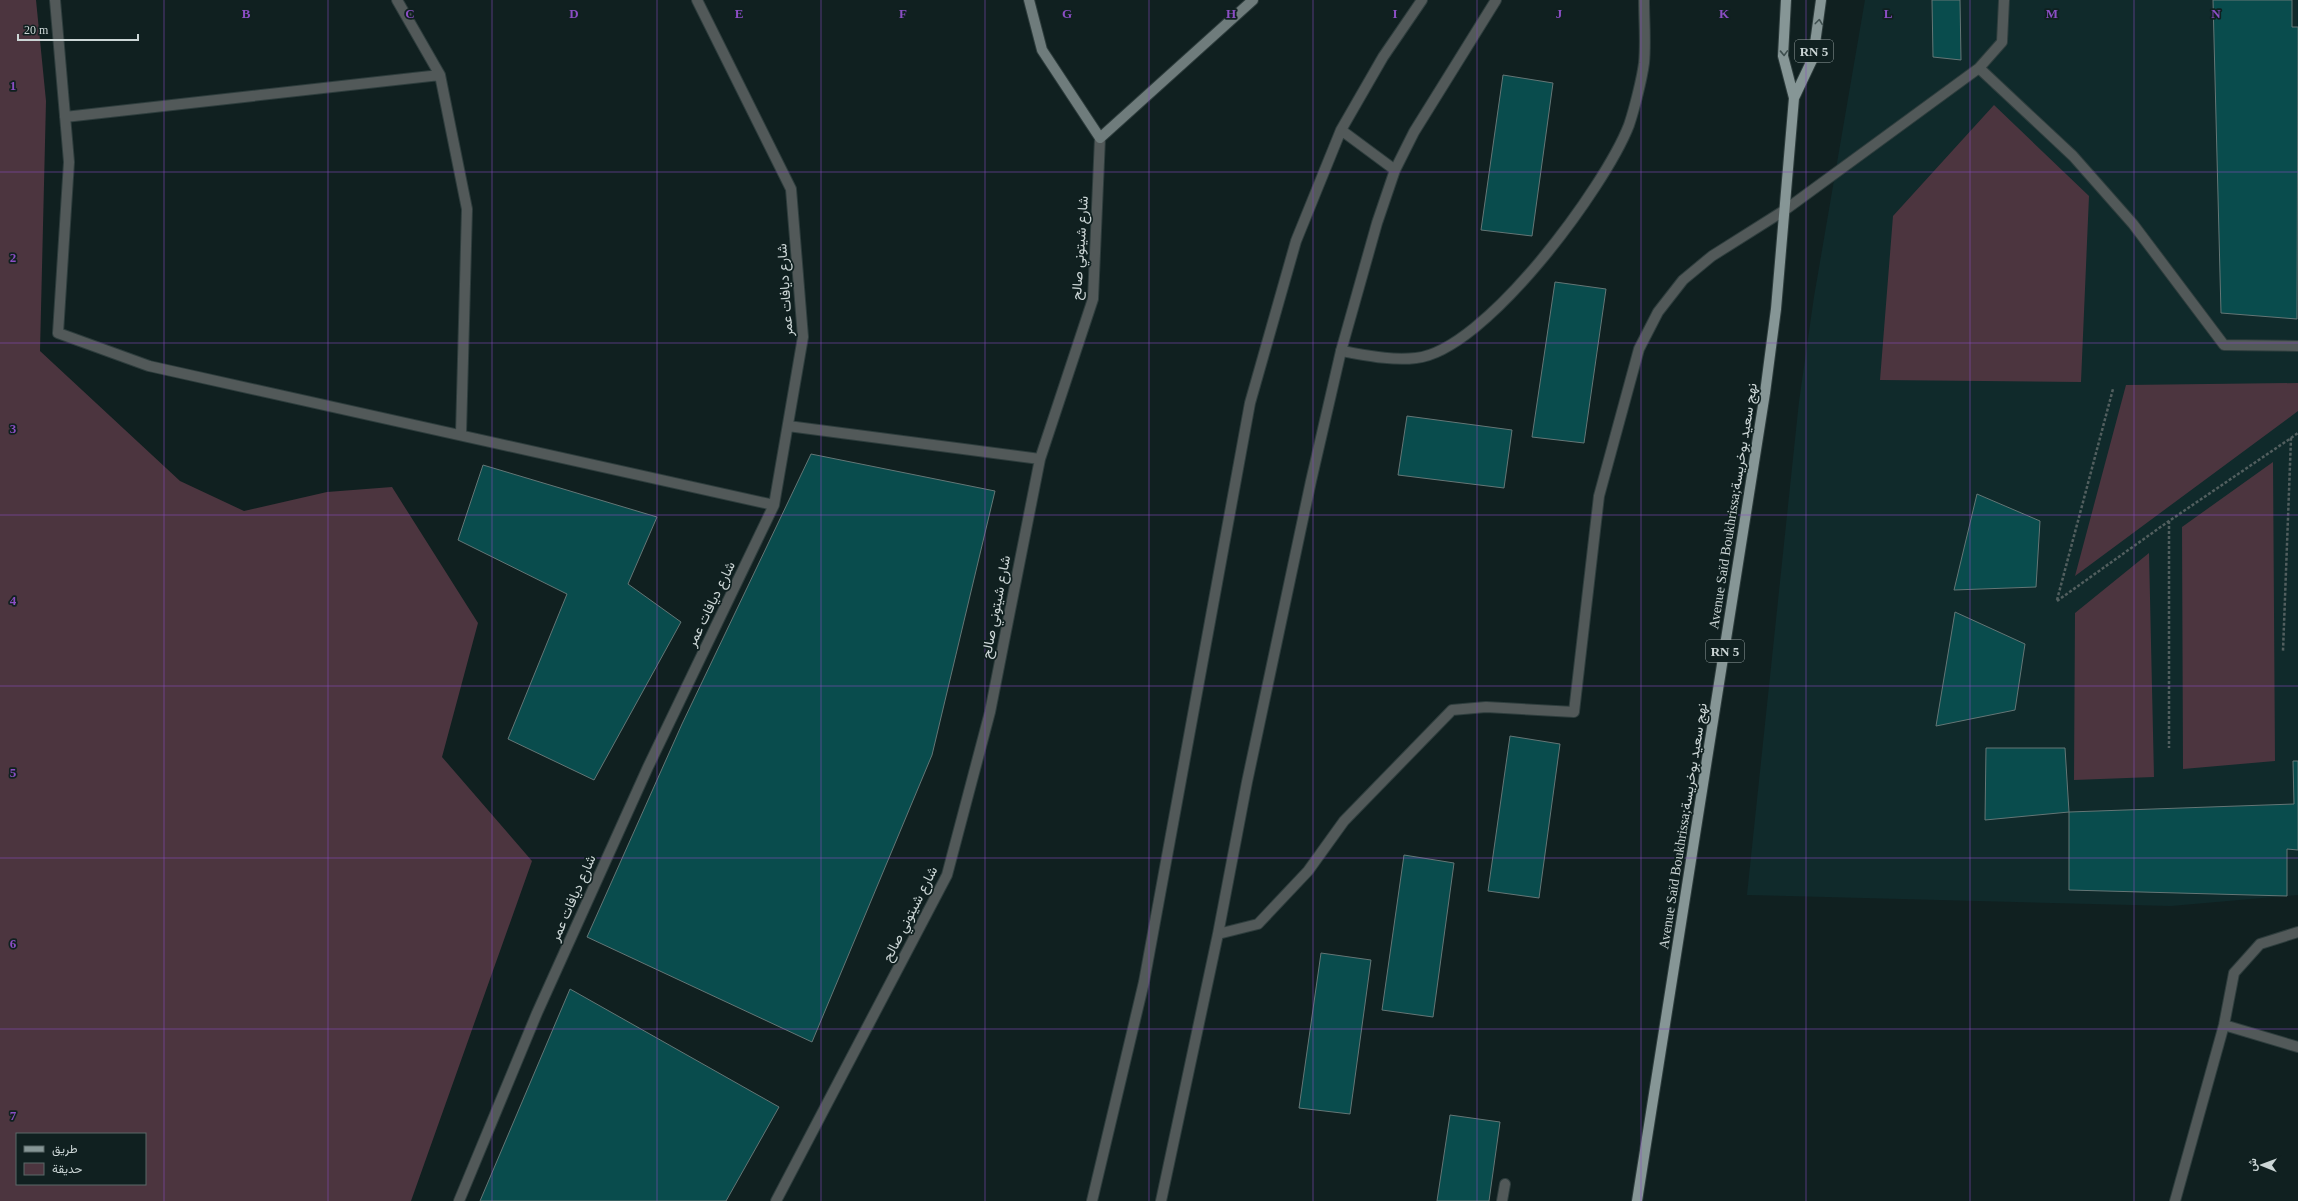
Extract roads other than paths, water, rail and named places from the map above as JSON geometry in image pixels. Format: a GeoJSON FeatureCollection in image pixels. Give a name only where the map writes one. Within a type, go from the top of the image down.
{"type":"FeatureCollection","features":[{"type":"Feature","properties":{"kind":"main road","name":"Avenue Saïd Boukhrissa;نهج سعيد بوخريسة"},"geometry":{"type":"LineString","coordinates":[[1637,1201],[1765,393],[1776,309],[1794,98],[1783,56],[1786,0]]}},
{"type":"Feature","properties":{"kind":"main road","name":"Avenue Saïd Boukhrissa;نهج سعيد بوخريسة"},"geometry":{"type":"LineString","coordinates":[[1794,98],[1813,58],[1821,0]]}},
{"type":"Feature","properties":{"kind":"street"},"geometry":{"type":"LineString","coordinates":[[55,0],[69,162],[58,333],[149,366],[461,434],[774,505]]}},
{"type":"Feature","properties":{"kind":"street"},"geometry":{"type":"LineString","coordinates":[[397,0],[440,75],[467,209],[461,434]]}},
{"type":"Feature","properties":{"kind":"street","name":"شارع ديافات عمر"},"geometry":{"type":"LineString","coordinates":[[459,1201],[546,991],[648,767],[774,505],[803,337],[791,189],[697,0]]}},
{"type":"Feature","properties":{"kind":"street"},"geometry":{"type":"LineString","coordinates":[[1029,0],[1042,50],[1100,138],[1253,0]]}},
{"type":"Feature","properties":{"kind":"street"},"geometry":{"type":"LineString","coordinates":[[1092,1201],[1144,982],[1250,403],[1296,241],[1341,130],[1383,57],[1422,0]]}},
{"type":"Feature","properties":{"kind":"street"},"geometry":{"type":"LineString","coordinates":[[1161,1201],[1218,934],[1247,782],[1341,351],[1377,223],[1395,170],[1441,86],[1496,0]]}},
{"type":"Feature","properties":{"kind":"street"},"geometry":{"type":"LineString","coordinates":[[1341,351],[1379,357],[1417,358],[1450,346],[1488,316],[1534,269],[1567,228],[1600,180],[1629,125],[1644,64],[1644,0]]}},
{"type":"Feature","properties":{"kind":"street"},"geometry":{"type":"LineString","coordinates":[[1218,934],[1258,924],[1308,871],[1344,821],[1452,710],[1486,707],[1574,712],[1600,496],[1639,348],[1658,312],[1683,280],[1712,256],[1785,210],[1979,68],[2002,42],[2004,0]]}},
{"type":"Feature","properties":{"kind":"street"},"geometry":{"type":"LineString","coordinates":[[1979,68],[2073,156],[2133,224],[2224,345],[2298,346]]}},
{"type":"Feature","properties":{"kind":"street"},"geometry":{"type":"LineString","coordinates":[[65,117],[440,75]]}},
{"type":"Feature","properties":{"kind":"street"},"geometry":{"type":"LineString","coordinates":[[1341,130],[1395,170]]}},
{"type":"Feature","properties":{"kind":"street","name":"شارع شيتوني صالح"},"geometry":{"type":"LineString","coordinates":[[776,1201],[947,875],[990,712],[1040,459],[1093,299],[1100,138]]}},
{"type":"Feature","properties":{"kind":"street"},"geometry":{"type":"LineString","coordinates":[[788,426],[1040,459]]}},
{"type":"Feature","properties":{"kind":"street"},"geometry":{"type":"LineString","coordinates":[[2175,1201],[2224,1025],[2234,973],[2260,944],[2298,932]]}},
{"type":"Feature","properties":{"kind":"street"},"geometry":{"type":"LineString","coordinates":[[2224,1025],[2298,1047]]}},
{"type":"Feature","properties":{"kind":"street"},"geometry":{"type":"LineString","coordinates":[[1502,1201],[1505,1184]]}}]}
